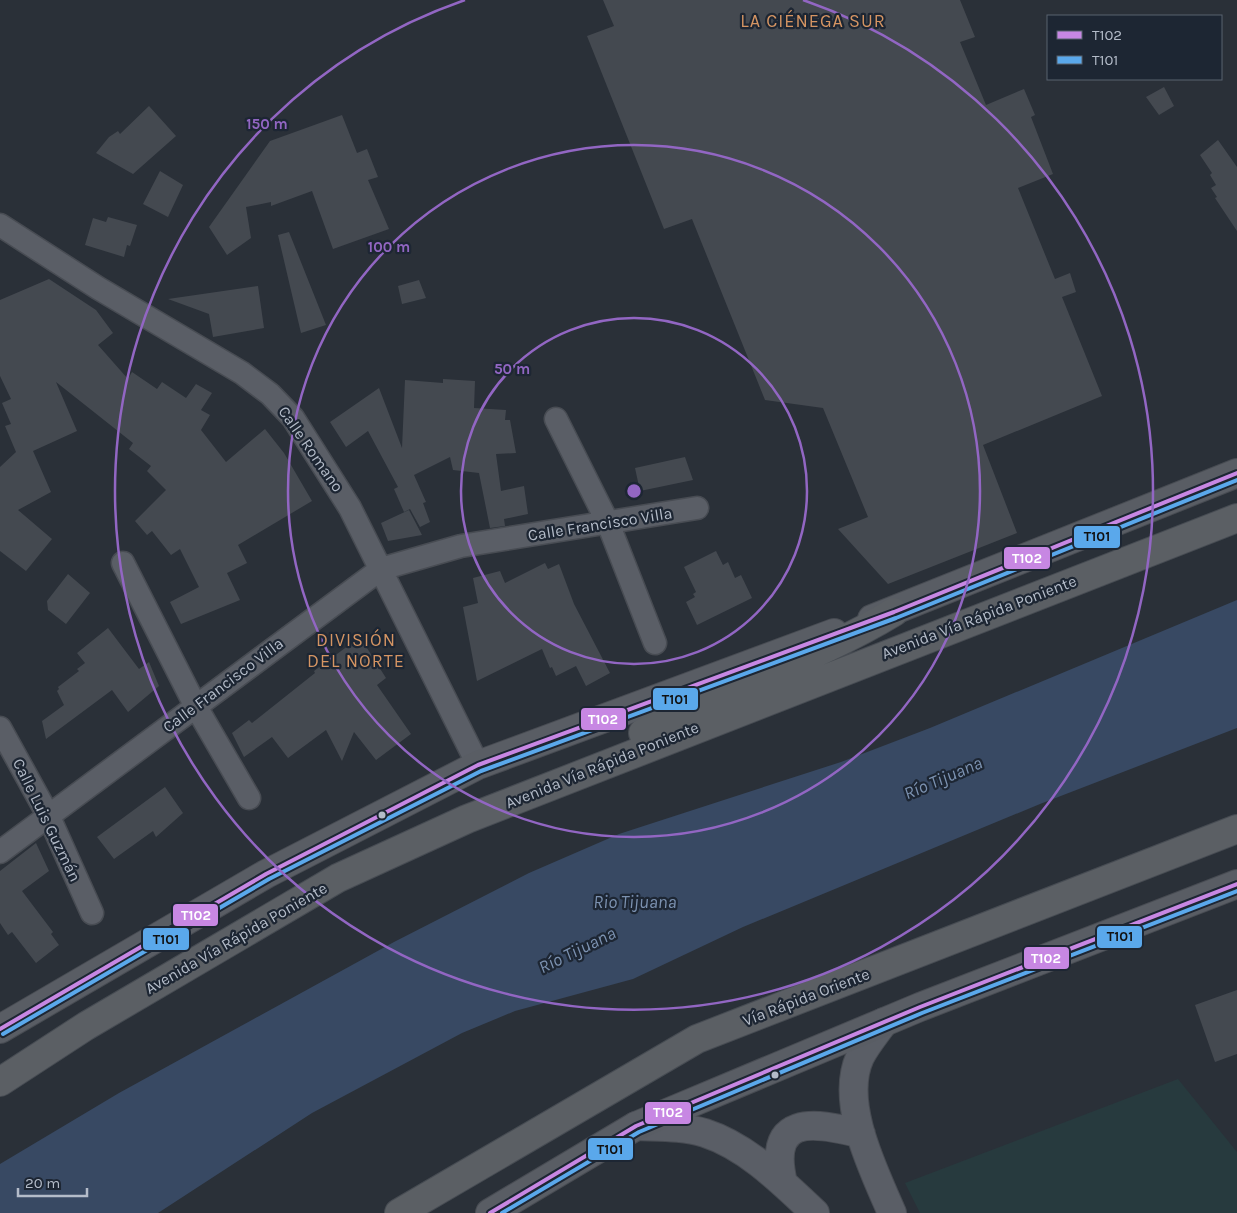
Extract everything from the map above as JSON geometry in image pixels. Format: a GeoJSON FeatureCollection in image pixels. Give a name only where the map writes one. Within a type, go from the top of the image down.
{"type":"FeatureCollection","features":[{"type":"Feature","properties":{"kind":"highway","name":"Avenida Vía Rápida Poniente"},"geometry":{"type":"LineString","coordinates":[[0,1082],[86,1026],[338,878],[467,819],[1237,518]]}},
{"type":"Feature","properties":{"kind":"highway"},"geometry":{"type":"LineString","coordinates":[[597,767],[630,740],[661,722],[856,635],[894,612]]}},
{"type":"Feature","properties":{"kind":"highway","name":"Vía Rápida Oriente"},"geometry":{"type":"LineString","coordinates":[[399,1213],[698,1039],[1237,829]]}},
{"type":"Feature","properties":{"kind":"highway"},"geometry":{"type":"LineString","coordinates":[[1197,844],[1237,842]]}},
{"type":"Feature","properties":{"kind":"main road"},"geometry":{"type":"LineString","coordinates":[[0,1030],[266,874],[478,765],[894,612],[1237,473]]}},
{"type":"Feature","properties":{"kind":"main road"},"geometry":{"type":"LineString","coordinates":[[490,1213],[636,1126],[884,1022],[1237,884]]}},
{"type":"Feature","properties":{"kind":"street","name":"Calle Romano"},"geometry":{"type":"LineString","coordinates":[[0,225],[98,288],[242,373],[270,394],[293,418],[350,508],[478,765]]}},
{"type":"Feature","properties":{"kind":"street"},"geometry":{"type":"LineString","coordinates":[[556,419],[608,523],[655,643]]}},
{"type":"Feature","properties":{"kind":"street","name":"Calle Francisco Villa"},"geometry":{"type":"LineString","coordinates":[[0,852],[49,817],[194,705],[381,568],[461,546],[697,508]]}},
{"type":"Feature","properties":{"kind":"street"},"geometry":{"type":"LineString","coordinates":[[123,563],[194,705],[249,798]]}},
{"type":"Feature","properties":{"kind":"street","name":"Calle Luis Guzmán"},"geometry":{"type":"LineString","coordinates":[[0,728],[49,817],[92,913]]}},
{"type":"Feature","properties":{"kind":"street"},"geometry":{"type":"LineString","coordinates":[[884,1022],[860,1057],[855,1074],[856,1111],[860,1134],[892,1213]]}},
{"type":"Feature","properties":{"kind":"street"},"geometry":{"type":"LineString","coordinates":[[783,1183],[778,1165],[780,1149],[787,1134],[803,1126],[825,1125],[860,1134]]}},
{"type":"Feature","properties":{"kind":"street"},"geometry":{"type":"LineString","coordinates":[[636,1126],[680,1128],[704,1132],[724,1141],[783,1183],[815,1213]]}},
{"type":"Feature","properties":{"kind":"green space"},"geometry":{"type":"Polygon","coordinates":[[[1178,1079],[1237,1152],[1237,1213],[920,1213],[905,1183],[1178,1079]]]}},
{"type":"Feature","properties":{"kind":"water","name":"Rio Tijuana"},"geometry":{"type":"Polygon","coordinates":[[[1237,600],[1237,728],[1040,804],[743,927],[633,979],[515,1011],[462,1033],[312,1113],[158,1213],[0,1213],[0,1164],[119,1093],[394,942],[529,873],[619,834],[841,762],[930,728],[1237,600]]]}},
{"type":"Feature","properties":{"kind":"building"},"geometry":{"type":"Polygon","coordinates":[[[603,0],[960,0],[975,37],[960,42],[986,105],[1024,89],[1035,115],[1031,117],[1053,174],[1018,188],[1055,279],[1070,273],[1076,292],[1062,297],[1102,396],[983,445],[1017,533],[888,584],[838,529],[868,517],[823,408],[765,400],[692,219],[664,229],[587,36],[614,26],[603,0]]]}},
{"type":"Feature","properties":{"kind":"building"},"geometry":{"type":"Polygon","coordinates":[[[1164,87],[1174,106],[1159,115],[1146,97],[1164,87]]]}},
{"type":"Feature","properties":{"kind":"building"},"geometry":{"type":"Polygon","coordinates":[[[149,106],[176,136],[133,174],[96,153],[109,137],[118,131],[120,134],[149,106]]]}},
{"type":"Feature","properties":{"kind":"building"},"geometry":{"type":"Polygon","coordinates":[[[342,115],[357,153],[367,149],[378,177],[368,180],[389,229],[333,249],[312,191],[271,206],[271,202],[246,207],[251,238],[227,255],[209,227],[270,141],[342,115]]]}},
{"type":"Feature","properties":{"kind":"building"},"geometry":{"type":"Polygon","coordinates":[[[1218,140],[1237,167],[1237,231],[1215,198],[1217,197],[1211,188],[1216,185],[1210,175],[1212,173],[1200,155],[1218,140]]]}},
{"type":"Feature","properties":{"kind":"building"},"geometry":{"type":"Polygon","coordinates":[[[160,171],[183,185],[168,217],[143,204],[160,171]]]}},
{"type":"Feature","properties":{"kind":"building"},"geometry":{"type":"Polygon","coordinates":[[[108,217],[137,225],[130,246],[127,245],[124,257],[85,245],[93,218],[106,222],[108,217]]]}},
{"type":"Feature","properties":{"kind":"building"},"geometry":{"type":"Polygon","coordinates":[[[289,232],[326,325],[301,333],[278,235],[289,232]]]}},
{"type":"Feature","properties":{"kind":"building"},"geometry":{"type":"Polygon","coordinates":[[[49,279],[96,310],[113,333],[98,345],[128,379],[132,372],[157,389],[162,382],[186,398],[196,384],[212,393],[201,410],[210,415],[201,430],[226,462],[265,429],[284,453],[312,501],[238,545],[247,563],[227,573],[240,600],[181,624],[170,602],[199,587],[180,549],[171,555],[152,531],[147,535],[135,521],[166,490],[147,471],[151,466],[129,449],[133,443],[56,382],[77,431],[33,451],[51,492],[18,510],[52,539],[26,571],[0,551],[0,467],[16,452],[5,426],[11,424],[2,403],[11,399],[0,376],[0,300],[49,279]]]}},
{"type":"Feature","properties":{"kind":"building"},"geometry":{"type":"Polygon","coordinates":[[[419,280],[426,298],[402,304],[398,286],[419,280]]]}},
{"type":"Feature","properties":{"kind":"building"},"geometry":{"type":"Polygon","coordinates":[[[258,286],[264,328],[213,337],[209,314],[168,299],[258,286]]]}},
{"type":"Feature","properties":{"kind":"building"},"geometry":{"type":"Polygon","coordinates":[[[443,379],[475,381],[474,408],[506,410],[505,420],[510,420],[516,453],[496,454],[501,491],[524,486],[528,514],[504,519],[505,526],[490,528],[479,473],[453,470],[450,457],[414,475],[426,502],[423,503],[430,522],[420,527],[410,509],[404,512],[394,489],[398,487],[368,431],[346,447],[330,422],[379,388],[402,448],[405,380],[443,383],[443,379]]]}},
{"type":"Feature","properties":{"kind":"building"},"geometry":{"type":"Polygon","coordinates":[[[685,457],[693,480],[640,491],[635,468],[685,457]]]}},
{"type":"Feature","properties":{"kind":"building"},"geometry":{"type":"Polygon","coordinates":[[[409,510],[422,535],[388,541],[381,523],[409,510]]]}},
{"type":"Feature","properties":{"kind":"building"},"geometry":{"type":"Polygon","coordinates":[[[716,551],[723,565],[728,562],[735,578],[741,575],[752,598],[697,625],[686,602],[695,597],[693,594],[696,592],[684,567],[716,551]]]}},
{"type":"Feature","properties":{"kind":"building"},"geometry":{"type":"Polygon","coordinates":[[[545,563],[548,569],[559,564],[574,604],[610,673],[586,686],[576,666],[556,676],[552,667],[550,668],[542,649],[477,681],[463,607],[478,603],[473,578],[500,571],[505,583],[545,563]]]}},
{"type":"Feature","properties":{"kind":"building"},"geometry":{"type":"Polygon","coordinates":[[[68,574],[90,593],[66,624],[48,610],[47,601],[68,574]]]}},
{"type":"Feature","properties":{"kind":"building"},"geometry":{"type":"Polygon","coordinates":[[[108,628],[139,669],[149,662],[159,686],[128,712],[112,690],[46,739],[42,721],[64,705],[57,691],[58,687],[79,671],[77,669],[85,663],[77,653],[108,628]]]}},
{"type":"Feature","properties":{"kind":"building"},"geometry":{"type":"Polygon","coordinates":[[[360,637],[386,678],[377,685],[411,734],[376,760],[354,732],[342,761],[326,730],[288,758],[272,737],[244,757],[232,733],[249,720],[252,723],[315,673],[314,671],[360,637]]]}},
{"type":"Feature","properties":{"kind":"building"},"geometry":{"type":"Polygon","coordinates":[[[165,787],[183,813],[156,837],[153,831],[114,859],[97,837],[165,787]]]}},
{"type":"Feature","properties":{"kind":"building"},"geometry":{"type":"Polygon","coordinates":[[[36,843],[49,871],[22,891],[53,932],[51,934],[59,945],[36,963],[12,932],[8,935],[0,923],[0,871],[36,843]]]}},
{"type":"Feature","properties":{"kind":"building"},"geometry":{"type":"Polygon","coordinates":[[[1237,990],[1237,1054],[1215,1062],[1195,1005],[1237,990]]]}},
{"type":"Feature","properties":{"kind":"transit line","name":"T102"},"geometry":{"type":"LineString","coordinates":[[0,1029],[266,874],[478,765],[894,612],[1237,473]]}},
{"type":"Feature","properties":{"kind":"transit line","name":"T101"},"geometry":{"type":"LineString","coordinates":[[3,1034],[269,879],[481,771],[896,618],[1237,480]]}},
{"type":"Feature","properties":{"kind":"transit line","name":"T102"},"geometry":{"type":"LineString","coordinates":[[490,1213],[636,1126],[920,1007],[1237,884]]}},
{"type":"Feature","properties":{"kind":"transit line","name":"T101"},"geometry":{"type":"LineString","coordinates":[[502,1213],[639,1132],[922,1013],[1237,891]]}},
{"type":"Feature","properties":{"kind":"district","name":"LA CIÉNEGA SUR"},"geometry":{"type":"Point","coordinates":[813,21]}},
{"type":"Feature","properties":{"kind":"district","name":"DIVISIÓN DEL NORTE"},"geometry":{"type":"Point","coordinates":[356,650]}},
{"type":"Feature","properties":{"kind":"water label","name":"Río Tijuana"},"geometry":{"type":"Point","coordinates":[943,778]}},
{"type":"Feature","properties":{"kind":"water label","name":"Río Tijuana"},"geometry":{"type":"Point","coordinates":[577,950]}}]}
